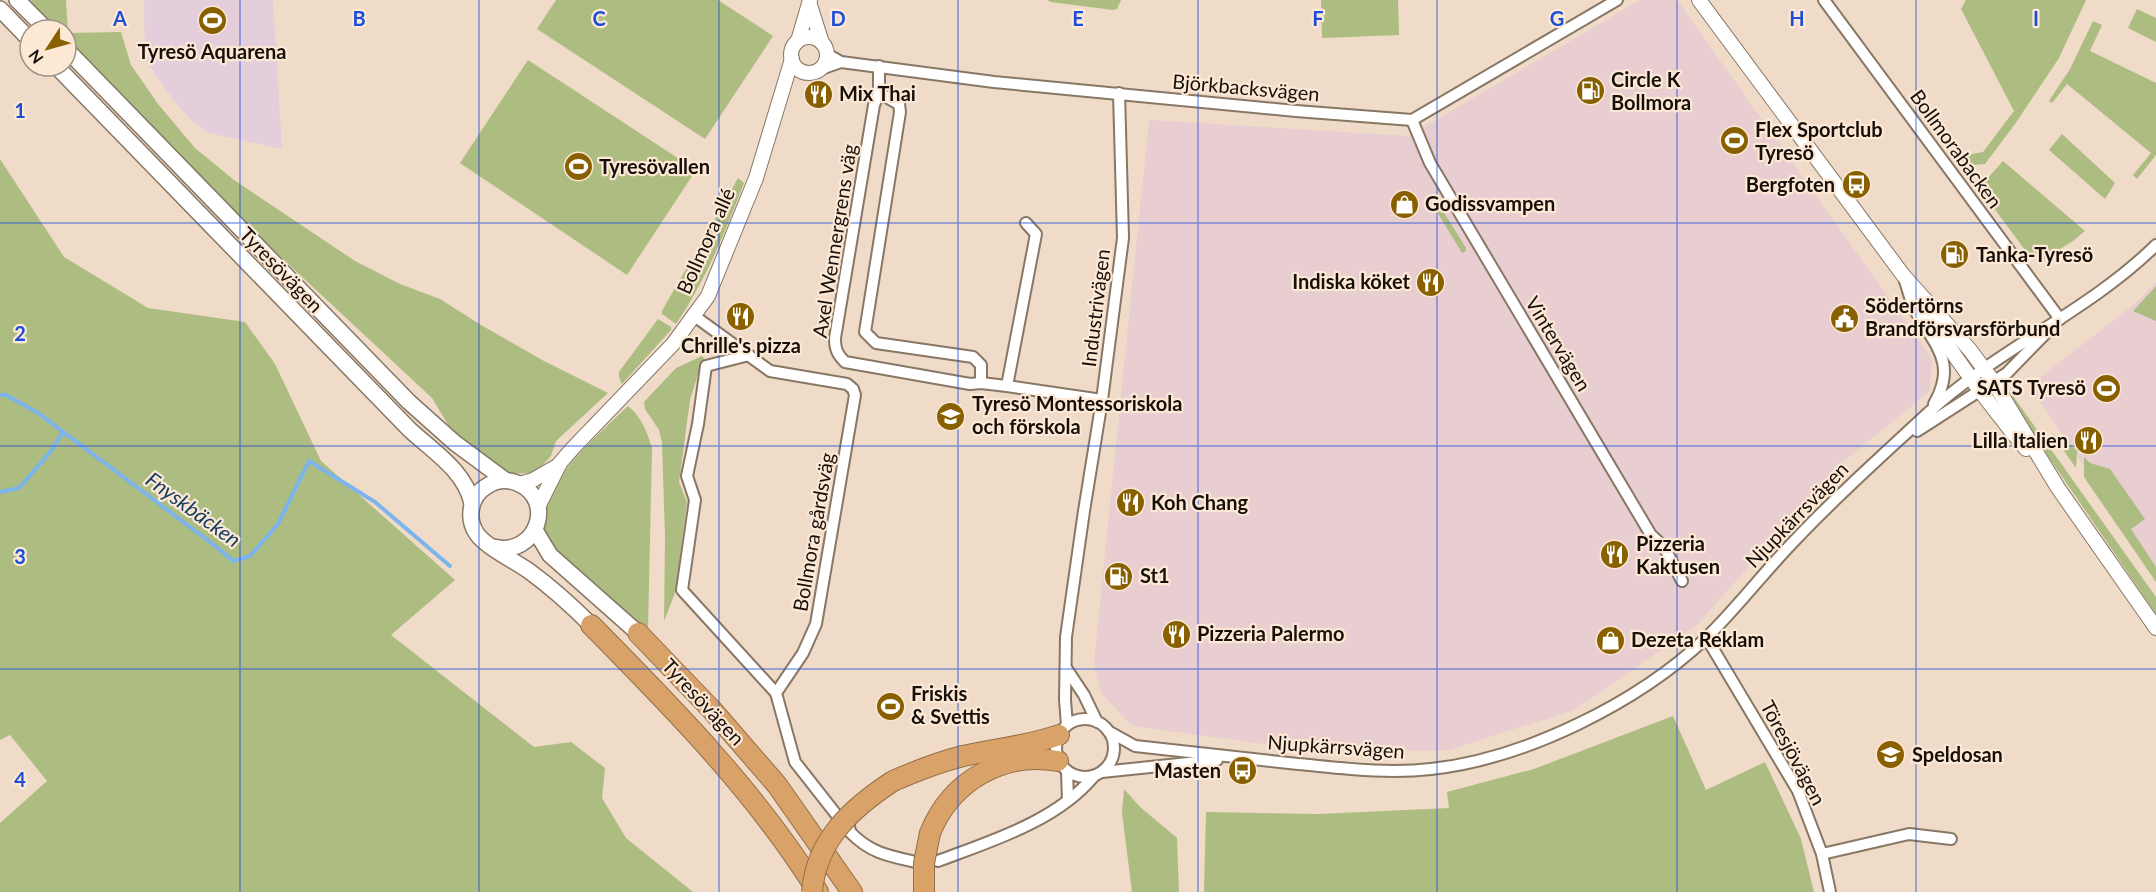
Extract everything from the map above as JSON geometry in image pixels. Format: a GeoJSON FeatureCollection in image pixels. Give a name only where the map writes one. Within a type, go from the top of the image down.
{"type":"FeatureCollection","features":[{"type":"Feature","properties":{"kind":"highway","name":"Tyresövägen"},"geometry":{"type":"LineString","coordinates":[[591,625],[704,742],[756,803],[818,892]]}},
{"type":"Feature","properties":{"kind":"highway","name":"Tyresövägen"},"geometry":{"type":"LineString","coordinates":[[638,633],[712,710],[770,778],[852,892]]}},
{"type":"Feature","properties":{"kind":"highway"},"geometry":{"type":"LineString","coordinates":[[812,892],[817,865],[832,834],[858,805],[892,781],[964,756],[1031,744],[1063,730]]}},
{"type":"Feature","properties":{"kind":"highway"},"geometry":{"type":"LineString","coordinates":[[924,892],[926,852],[930,833],[943,807],[967,782],[1004,764],[1035,758],[1063,766]]}},
{"type":"Feature","properties":{"kind":"main road"},"geometry":{"type":"LineString","coordinates":[[18,0],[35,18]]}},
{"type":"Feature","properties":{"kind":"main road"},"geometry":{"type":"LineString","coordinates":[[0,9],[18,28]]}},
{"type":"Feature","properties":{"kind":"main road","name":"Tyresövägen"},"geometry":{"type":"LineString","coordinates":[[78,61],[409,402],[455,443],[532,494],[538,507]]}},
{"type":"Feature","properties":{"kind":"main road","name":"Tyresövägen"},"geometry":{"type":"LineString","coordinates":[[68,78],[410,430],[454,470],[467,488],[472,504],[471,517],[474,530],[482,540],[549,585],[591,625]]}},
{"type":"Feature","properties":{"kind":"main road"},"geometry":{"type":"LineString","coordinates":[[472,504],[483,488],[494,482],[513,482]]}},
{"type":"Feature","properties":{"kind":"main road"},"geometry":{"type":"LineString","coordinates":[[493,547],[506,549],[528,540],[535,530],[538,507]]}},
{"type":"Feature","properties":{"kind":"main road","name":"Tyresövägen"},"geometry":{"type":"LineString","coordinates":[[535,530],[550,555],[638,633]]}},
{"type":"Feature","properties":{"kind":"street"},"geometry":{"type":"LineString","coordinates":[[1412,120],[1617,0]]}},
{"type":"Feature","properties":{"kind":"street"},"geometry":{"type":"LineString","coordinates":[[1699,0],[1903,275],[1951,353],[2058,488]]}},
{"type":"Feature","properties":{"kind":"street","name":"Bollmorabacken"},"geometry":{"type":"LineString","coordinates":[[1824,0],[2060,319]]}},
{"type":"Feature","properties":{"kind":"street","name":"Bollmora allé"},"geometry":{"type":"LineString","coordinates":[[538,507],[560,464],[673,344],[708,296],[756,178],[782,96],[792,59],[792,49],[798,41],[810,2]]}},
{"type":"Feature","properties":{"kind":"street","name":"Bollmora allé"},"geometry":{"type":"LineString","coordinates":[[810,2],[825,49]]}},
{"type":"Feature","properties":{"kind":"street"},"geometry":{"type":"LineString","coordinates":[[782,96],[816,71],[827,59],[825,49],[812,38],[798,41]]}},
{"type":"Feature","properties":{"kind":"street","name":"Björkbacksvägen"},"geometry":{"type":"LineString","coordinates":[[825,49],[841,62]]}},
{"type":"Feature","properties":{"kind":"street"},"geometry":{"type":"LineString","coordinates":[[792,59],[797,68],[805,73],[816,71]]}},
{"type":"Feature","properties":{"kind":"street","name":"Björkbacksvägen"},"geometry":{"type":"LineString","coordinates":[[816,71],[841,62],[994,82],[1412,120]]}},
{"type":"Feature","properties":{"kind":"street","name":"Axel Wennergrens väg"},"geometry":{"type":"LineString","coordinates":[[879,66],[879,93],[874,105],[835,338],[836,350],[845,362],[969,384],[1007,386],[1102,400]]}},
{"type":"Feature","properties":{"kind":"street"},"geometry":{"type":"LineString","coordinates":[[879,93],[899,104],[900,112],[865,332],[876,343],[973,357],[981,365],[981,383]]}},
{"type":"Feature","properties":{"kind":"street","name":"Industrivägen"},"geometry":{"type":"LineString","coordinates":[[1063,730],[1066,637],[1102,400],[1123,238],[1119,93]]}},
{"type":"Feature","properties":{"kind":"street","name":"Vintervägen"},"geometry":{"type":"LineString","coordinates":[[1412,120],[1435,170],[1651,535],[1664,547],[1682,581]]}},
{"type":"Feature","properties":{"kind":"street"},"geometry":{"type":"LineString","coordinates":[[1007,386],[1036,234],[1026,223]]}},
{"type":"Feature","properties":{"kind":"street","name":"Njupkärrsvägen"},"geometry":{"type":"LineString","coordinates":[[1108,731],[1135,746],[1371,771],[1431,769],[1491,758],[1555,734],[1613,707],[1670,668],[1705,639],[1842,491],[1894,446],[1974,384],[1983,369],[2098,293],[2156,245]]}},
{"type":"Feature","properties":{"kind":"street"},"geometry":{"type":"LineString","coordinates":[[1903,275],[1970,350],[1993,381],[2058,488],[2156,628]]}},
{"type":"Feature","properties":{"kind":"street"},"geometry":{"type":"LineString","coordinates":[[1903,275],[1914,308],[1943,356],[1941,392],[1929,412]]}},
{"type":"Feature","properties":{"kind":"street","name":"Bollmora gårdsväg"},"geometry":{"type":"LineString","coordinates":[[693,315],[770,371],[847,384],[853,389],[855,395],[816,624],[803,653],[776,693]]}},
{"type":"Feature","properties":{"kind":"street","name":"Njupkärrsvägen"},"geometry":{"type":"LineString","coordinates":[[1894,446],[1929,412],[1974,384],[1993,381],[2007,373],[2060,319]]}},
{"type":"Feature","properties":{"kind":"street"},"geometry":{"type":"LineString","coordinates":[[749,355],[706,366],[698,424],[687,476],[694,500],[682,590],[776,693],[795,762],[850,832],[858,841],[880,855],[916,862]]}},
{"type":"Feature","properties":{"kind":"street","name":"Bollmora allé"},"geometry":{"type":"LineString","coordinates":[[513,482],[533,480],[560,464]]}},
{"type":"Feature","properties":{"kind":"street","name":"Töresjövägen"},"geometry":{"type":"LineString","coordinates":[[1705,639],[1798,791],[1822,854],[1830,892]]}},
{"type":"Feature","properties":{"kind":"street"},"geometry":{"type":"LineString","coordinates":[[938,861],[1023,828],[1082,790],[1107,766],[1113,753],[1113,742],[1108,731],[1097,722],[1084,695],[1066,668]]}},
{"type":"Feature","properties":{"kind":"street"},"geometry":{"type":"LineString","coordinates":[[1068,800],[1063,766],[1056,749],[1063,730],[1080,719],[1097,722]]}},
{"type":"Feature","properties":{"kind":"street","name":"Njupkärrsvägen"},"geometry":{"type":"LineString","coordinates":[[1098,774],[1236,758]]}},
{"type":"Feature","properties":{"kind":"street"},"geometry":{"type":"LineString","coordinates":[[1063,766],[1080,777],[1098,774]]}},
{"type":"Feature","properties":{"kind":"street"},"geometry":{"type":"LineString","coordinates":[[849,816],[850,832]]}},
{"type":"Feature","properties":{"kind":"street"},"geometry":{"type":"LineString","coordinates":[[1822,854],[1909,834],[1951,838]]}},
{"type":"Feature","properties":{"kind":"shaded area"},"geometry":{"type":"Polygon","coordinates":[[[144,0],[273,0],[282,149],[209,133],[192,121],[175,102],[145,60],[144,0]]]}},
{"type":"Feature","properties":{"kind":"shaded area"},"geometry":{"type":"Polygon","coordinates":[[[1640,0],[1677,0],[1932,359],[1930,391],[1840,464],[1697,625],[1574,710],[1449,750],[1324,752],[1132,726],[1101,693],[1094,662],[1149,120],[1409,136],[1640,0]]]}},
{"type":"Feature","properties":{"kind":"shaded area"},"geometry":{"type":"Polygon","coordinates":[[[2156,282],[2156,571],[2029,386],[2136,303],[2156,282]]]}},
{"type":"Feature","properties":{"kind":"green space"},"geometry":{"type":"Polygon","coordinates":[[[30,0],[66,0],[67,18],[45,18],[30,0]]]}},
{"type":"Feature","properties":{"kind":"green space"},"geometry":{"type":"Polygon","coordinates":[[[556,0],[718,0],[773,36],[705,139],[537,29],[556,0]]]}},
{"type":"Feature","properties":{"kind":"green space"},"geometry":{"type":"Polygon","coordinates":[[[1047,0],[1121,0],[1117,9],[1113,10],[1047,0]]]}},
{"type":"Feature","properties":{"kind":"green space"},"geometry":{"type":"Polygon","coordinates":[[[1321,0],[1398,0],[1399,35],[1322,38],[1321,0]]]}},
{"type":"Feature","properties":{"kind":"green space"},"geometry":{"type":"Polygon","coordinates":[[[1966,0],[2086,0],[2059,58],[2015,124],[1985,164],[1964,166],[1960,156],[1983,152],[2014,111],[1961,9],[1966,0]]]}},
{"type":"Feature","properties":{"kind":"green space"},"geometry":{"type":"Polygon","coordinates":[[[2137,9],[2156,18],[2156,42],[2128,28],[2137,9]]]}},
{"type":"Feature","properties":{"kind":"green space"},"geometry":{"type":"Polygon","coordinates":[[[2093,21],[2102,25],[2090,51],[2156,83],[2156,155],[2137,179],[2133,175],[2151,153],[2067,84],[2052,103],[2049,101],[2070,69],[2093,21]]]}},
{"type":"Feature","properties":{"kind":"green space"},"geometry":{"type":"Polygon","coordinates":[[[121,32],[131,65],[158,104],[195,148],[234,180],[355,261],[400,284],[440,299],[544,361],[608,393],[556,441],[551,456],[538,470],[529,473],[505,474],[450,428],[432,398],[256,234],[175,149],[78,54],[78,33],[121,32]]]}},
{"type":"Feature","properties":{"kind":"green space","name":"Tyresövallen"},"geometry":{"type":"Polygon","coordinates":[[[528,60],[696,170],[627,275],[460,163],[528,60]]]}},
{"type":"Feature","properties":{"kind":"green space"},"geometry":{"type":"Polygon","coordinates":[[[2062,134],[2115,183],[2105,199],[2049,150],[2062,134]]]}},
{"type":"Feature","properties":{"kind":"green space"},"geometry":{"type":"Polygon","coordinates":[[[0,159],[64,257],[148,308],[245,322],[275,364],[321,461],[455,580],[391,635],[534,747],[571,742],[605,768],[602,798],[626,838],[693,892],[0,892],[0,823],[47,781],[10,735],[0,740],[0,159]]]}},
{"type":"Feature","properties":{"kind":"green space"},"geometry":{"type":"Polygon","coordinates":[[[2003,161],[2085,231],[2044,259],[2028,254],[1979,188],[2003,161]]]}},
{"type":"Feature","properties":{"kind":"green space"},"geometry":{"type":"Polygon","coordinates":[[[738,178],[744,183],[722,238],[697,290],[676,324],[662,314],[662,311],[738,178]]]}},
{"type":"Feature","properties":{"kind":"green space"},"geometry":{"type":"Polygon","coordinates":[[[1440,206],[1466,251],[1462,253],[1436,210],[1440,206]]]}},
{"type":"Feature","properties":{"kind":"green space"},"geometry":{"type":"Polygon","coordinates":[[[2156,286],[2156,321],[2133,311],[2156,286]]]}},
{"type":"Feature","properties":{"kind":"green space"},"geometry":{"type":"Polygon","coordinates":[[[658,319],[671,327],[671,330],[622,384],[619,372],[658,319]]]}},
{"type":"Feature","properties":{"kind":"green space"},"geometry":{"type":"Polygon","coordinates":[[[702,356],[706,361],[697,377],[690,400],[679,482],[687,502],[675,593],[664,621],[665,536],[662,443],[659,430],[645,409],[644,402],[676,368],[702,356]]]}},
{"type":"Feature","properties":{"kind":"green space"},"geometry":{"type":"Polygon","coordinates":[[[2013,396],[2156,597],[2156,614],[2009,399],[2013,396]]]}},
{"type":"Feature","properties":{"kind":"green space"},"geometry":{"type":"Polygon","coordinates":[[[628,406],[640,419],[652,448],[648,628],[593,590],[541,539],[543,511],[556,483],[579,454],[628,406]]]}},
{"type":"Feature","properties":{"kind":"green space"},"geometry":{"type":"Polygon","coordinates":[[[2052,434],[2065,439],[2077,451],[2076,468],[2052,434]]]}},
{"type":"Feature","properties":{"kind":"green space"},"geometry":{"type":"Polygon","coordinates":[[[2084,457],[2090,463],[2110,469],[2145,519],[2131,529],[2156,567],[2156,582],[2084,477],[2084,457]]]}},
{"type":"Feature","properties":{"kind":"green space"},"geometry":{"type":"Polygon","coordinates":[[[1673,716],[1706,790],[1765,762],[1801,839],[1814,892],[1204,892],[1206,812],[1318,814],[1449,808],[1447,792],[1534,769],[1673,716]]]}},
{"type":"Feature","properties":{"kind":"green space"},"geometry":{"type":"Polygon","coordinates":[[[1124,789],[1140,807],[1177,838],[1179,892],[1132,892],[1122,813],[1124,789]]]}},
{"type":"Feature","properties":{"kind":"waterway","name":"Fnyskbäcken"},"geometry":{"type":"LineString","coordinates":[[0,395],[6,395],[38,413],[233,561],[250,556],[278,524],[309,461],[375,502],[450,566]]}},
{"type":"Feature","properties":{"kind":"waterway"},"geometry":{"type":"LineString","coordinates":[[0,492],[19,488],[51,451],[63,432]]}},
{"type":"Feature","properties":{"kind":"place","name":"Tyresö Aquarena"},"geometry":{"type":"Point","coordinates":[212,21]}},
{"type":"Feature","properties":{"kind":"place","name":"Circle K Bollmora"},"geometry":{"type":"Point","coordinates":[1590,91]}},
{"type":"Feature","properties":{"kind":"place","name":"Mix Thai"},"geometry":{"type":"Point","coordinates":[818,94]}},
{"type":"Feature","properties":{"kind":"place","name":"Flex Sportclub Tyresö"},"geometry":{"type":"Point","coordinates":[1734,141]}},
{"type":"Feature","properties":{"kind":"place","name":"Tyresövallen"},"geometry":{"type":"Point","coordinates":[578,167]}},
{"type":"Feature","properties":{"kind":"place","name":"Bergfoten"},"geometry":{"type":"Point","coordinates":[1856,185]}},
{"type":"Feature","properties":{"kind":"place","name":"Godissvampen"},"geometry":{"type":"Point","coordinates":[1404,204]}},
{"type":"Feature","properties":{"kind":"place","name":"Tanka-Tyresö"},"geometry":{"type":"Point","coordinates":[1955,255]}},
{"type":"Feature","properties":{"kind":"place","name":"Indiska köket"},"geometry":{"type":"Point","coordinates":[1431,282]}},
{"type":"Feature","properties":{"kind":"place","name":"Chrille's pizza"},"geometry":{"type":"Point","coordinates":[741,316]}},
{"type":"Feature","properties":{"kind":"place","name":"Södertörns Brandförsvarsförbund"},"geometry":{"type":"Point","coordinates":[1844,318]}},
{"type":"Feature","properties":{"kind":"place","name":"SATS Tyresö"},"geometry":{"type":"Point","coordinates":[2107,388]}},
{"type":"Feature","properties":{"kind":"place","name":"Tyresö Montessoriskola och förskola"},"geometry":{"type":"Point","coordinates":[951,416]}},
{"type":"Feature","properties":{"kind":"place","name":"Lilla Italien"},"geometry":{"type":"Point","coordinates":[2089,441]}},
{"type":"Feature","properties":{"kind":"place","name":"Koh Chang"},"geometry":{"type":"Point","coordinates":[1130,503]}},
{"type":"Feature","properties":{"kind":"place","name":"Pizzeria Kaktusen"},"geometry":{"type":"Point","coordinates":[1615,555]}},
{"type":"Feature","properties":{"kind":"place","name":"St1"},"geometry":{"type":"Point","coordinates":[1119,576]}},
{"type":"Feature","properties":{"kind":"place","name":"Pizzeria Palermo"},"geometry":{"type":"Point","coordinates":[1176,634]}},
{"type":"Feature","properties":{"kind":"place","name":"Dezeta Reklam"},"geometry":{"type":"Point","coordinates":[1610,640]}},
{"type":"Feature","properties":{"kind":"place","name":"Friskis & Svettis"},"geometry":{"type":"Point","coordinates":[890,706]}},
{"type":"Feature","properties":{"kind":"place","name":"Speldosan"},"geometry":{"type":"Point","coordinates":[1891,755]}},
{"type":"Feature","properties":{"kind":"place","name":"Masten"},"geometry":{"type":"Point","coordinates":[1242,771]}}]}
